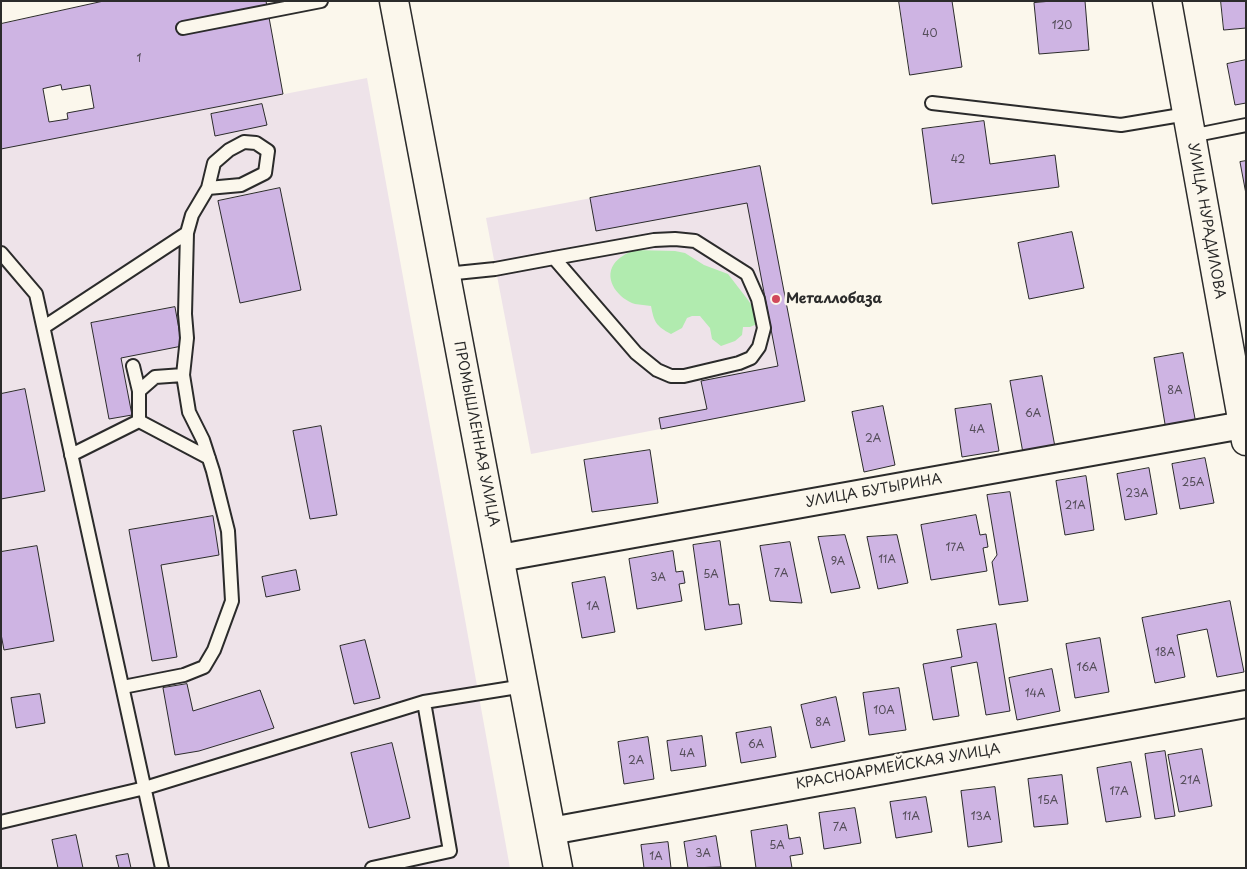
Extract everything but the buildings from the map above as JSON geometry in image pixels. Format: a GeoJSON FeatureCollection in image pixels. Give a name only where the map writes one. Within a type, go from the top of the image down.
{"type":"FeatureCollection","features":[{"type":"Feature","properties":{"kind":"street","name":"ПРОМЫШЛЕННАЯ УЛИЦА"},"geometry":{"type":"LineString","coordinates":[[394,1],[558,868]]}},
{"type":"Feature","properties":{"kind":"street","name":"УЛИЦА НУРАДИЛОВА"},"geometry":{"type":"LineString","coordinates":[[1166,1],[1245,429]]}},
{"type":"Feature","properties":{"kind":"street","name":"УЛИЦА БУТЫРИНА"},"geometry":{"type":"LineString","coordinates":[[500,558],[1245,429]]}},
{"type":"Feature","properties":{"kind":"street","name":"КРАСНОАРМЕЙСКАЯ УЛИЦА"},"geometry":{"type":"LineString","coordinates":[[551,831],[1246,704]]}},
{"type":"Feature","properties":{"kind":"lane"},"geometry":{"type":"LineString","coordinates":[[183,28],[321,1]]}},
{"type":"Feature","properties":{"kind":"lane"},"geometry":{"type":"LineString","coordinates":[[932,103],[1120,125],[1246,125]]}},
{"type":"Feature","properties":{"kind":"lane"},"geometry":{"type":"LineString","coordinates":[[123,687],[184,674],[204,667],[214,650],[232,601],[228,531],[209,458],[203,440],[189,412],[183,375],[187,338],[185,314],[187,233],[192,215],[208,188],[214,163],[229,150],[244,142],[256,143],[268,151],[265,173],[241,185],[208,188]]}},
{"type":"Feature","properties":{"kind":"lane"},"geometry":{"type":"LineString","coordinates":[[44,326],[187,233]]}},
{"type":"Feature","properties":{"kind":"lane"},"geometry":{"type":"LineString","coordinates":[[446,274],[495,269],[554,258],[654,240],[675,239],[695,241],[747,274],[758,299],[764,328],[759,348],[752,358],[739,363],[684,376],[671,376],[657,370],[636,353],[554,258]]}},
{"type":"Feature","properties":{"kind":"lane"},"geometry":{"type":"LineString","coordinates":[[1,253],[36,294],[162,868]]}},
{"type":"Feature","properties":{"kind":"lane"},"geometry":{"type":"LineString","coordinates":[[133,366],[139,391],[139,421]]}},
{"type":"Feature","properties":{"kind":"lane"},"geometry":{"type":"LineString","coordinates":[[139,391],[155,377],[183,375]]}},
{"type":"Feature","properties":{"kind":"lane"},"geometry":{"type":"LineString","coordinates":[[71,455],[139,421]]}},
{"type":"Feature","properties":{"kind":"lane"},"geometry":{"type":"LineString","coordinates":[[139,421],[209,458]]}},
{"type":"Feature","properties":{"kind":"lane"},"geometry":{"type":"LineString","coordinates":[[1,822],[145,788],[424,702],[524,686]]}},
{"type":"Feature","properties":{"kind":"lane"},"geometry":{"type":"LineString","coordinates":[[372,868],[450,851],[424,702]]}},
{"type":"Feature","properties":{"kind":"shaded area"},"geometry":{"type":"Polygon","coordinates":[[[367,78],[510,868],[1,868],[1,149],[367,78]]]}},
{"type":"Feature","properties":{"kind":"shaded area"},"geometry":{"type":"Polygon","coordinates":[[[760,166],[805,401],[531,454],[486,218],[760,166]]]}},
{"type":"Feature","properties":{"kind":"green space"},"geometry":{"type":"Polygon","coordinates":[[[633,250],[685,253],[704,265],[728,274],[756,312],[757,324],[743,327],[742,335],[735,341],[721,346],[712,339],[710,328],[700,316],[687,318],[682,328],[671,334],[656,323],[651,306],[629,302],[614,288],[610,276],[614,264],[633,250]]]}},
{"type":"Feature","properties":{"kind":"place","name":"Металлобаза"},"geometry":{"type":"Point","coordinates":[776,299]}}]}
